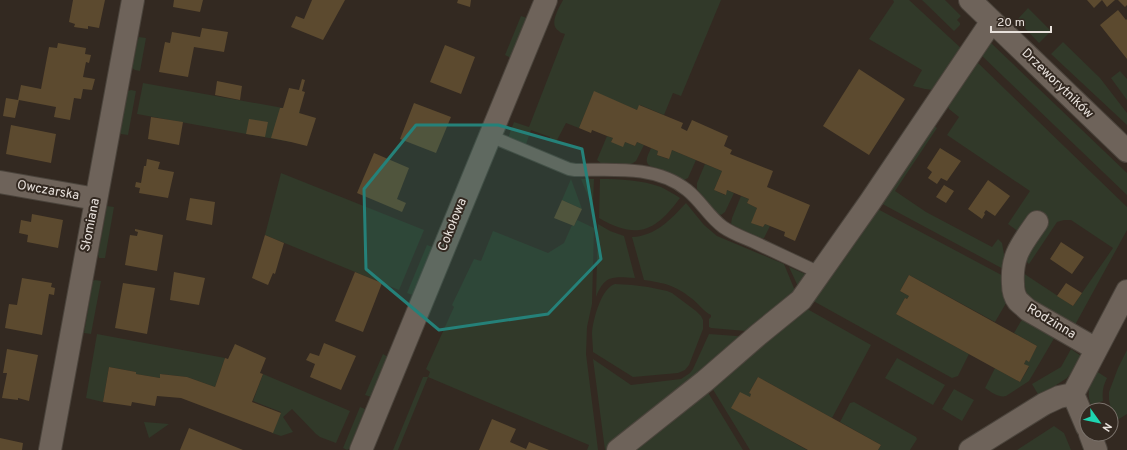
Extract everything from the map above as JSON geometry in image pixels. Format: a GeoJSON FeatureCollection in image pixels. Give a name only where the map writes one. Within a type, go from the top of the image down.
{"type":"FeatureCollection","features":[{"type":"Feature","properties":{"kind":"street","name":"Słomiana"},"geometry":{"type":"LineString","coordinates":[[50,450],[133,0]]}},
{"type":"Feature","properties":{"kind":"street","name":"Cokołowa"},"geometry":{"type":"LineString","coordinates":[[361,450],[546,0]]}},
{"type":"Feature","properties":{"kind":"street","name":"Drzeworytników"},"geometry":{"type":"LineString","coordinates":[[970,0],[1127,151]]}},
{"type":"Feature","properties":{"kind":"street"},"geometry":{"type":"LineString","coordinates":[[618,450],[705,381],[801,300],[870,202],[992,21]]}},
{"type":"Feature","properties":{"kind":"street","name":"Owczarska"},"geometry":{"type":"LineString","coordinates":[[0,182],[96,199]]}},
{"type":"Feature","properties":{"kind":"street","name":"Rodzinna"},"geometry":{"type":"LineString","coordinates":[[1037,222],[1016,255],[1014,262],[1014,290],[1018,301],[1028,310],[1096,349]]}},
{"type":"Feature","properties":{"kind":"street"},"geometry":{"type":"LineString","coordinates":[[1073,394],[1127,292]]}},
{"type":"Feature","properties":{"kind":"street"},"geometry":{"type":"LineString","coordinates":[[1073,394],[1079,408]]}},
{"type":"Feature","properties":{"kind":"street"},"geometry":{"type":"LineString","coordinates":[[970,450],[1044,404],[1059,397],[1073,394]]}},
{"type":"Feature","properties":{"kind":"lane"},"geometry":{"type":"LineString","coordinates":[[490,136],[569,169],[638,171],[652,173],[666,178],[679,184],[688,191],[714,219],[727,229],[820,273]]}},
{"type":"Feature","properties":{"kind":"highlighted area"},"geometry":{"type":"Polygon","coordinates":[[[416,125],[498,125],[582,149],[601,259],[548,314],[439,330],[366,269],[364,189],[416,125]]]}},
{"type":"Feature","properties":{"kind":"green space"},"geometry":{"type":"Polygon","coordinates":[[[563,0],[721,0],[681,96],[673,93],[664,115],[640,105],[637,110],[594,92],[579,128],[566,123],[556,142],[549,140],[550,137],[531,130],[526,144],[508,138],[514,122],[529,127],[565,34],[559,32],[554,25],[555,16],[563,0]]]}},
{"type":"Feature","properties":{"kind":"green space"},"geometry":{"type":"Polygon","coordinates":[[[893,0],[909,0],[963,50],[933,90],[913,86],[922,70],[869,39],[894,2],[893,0]]]}},
{"type":"Feature","properties":{"kind":"green space"},"geometry":{"type":"Polygon","coordinates":[[[922,0],[945,0],[961,16],[957,20],[960,25],[954,31],[922,0]]]}},
{"type":"Feature","properties":{"kind":"green space"},"geometry":{"type":"Polygon","coordinates":[[[1028,8],[1051,31],[1039,43],[1017,20],[1028,8]]]}},
{"type":"Feature","properties":{"kind":"green space"},"geometry":{"type":"Polygon","coordinates":[[[521,16],[527,18],[511,58],[505,55],[521,16]]]}},
{"type":"Feature","properties":{"kind":"green space"},"geometry":{"type":"Polygon","coordinates":[[[139,37],[146,38],[140,71],[132,68],[139,37]]]}},
{"type":"Feature","properties":{"kind":"green space"},"geometry":{"type":"Polygon","coordinates":[[[988,42],[991,43],[1127,173],[1127,195],[979,53],[988,42]]]}},
{"type":"Feature","properties":{"kind":"green space"},"geometry":{"type":"Polygon","coordinates":[[[1063,42],[1100,78],[1127,113],[1127,125],[1051,54],[1063,42]]]}},
{"type":"Feature","properties":{"kind":"green space"},"geometry":{"type":"Polygon","coordinates":[[[977,62],[1127,207],[1127,230],[1075,325],[1027,299],[1023,273],[1073,306],[1113,248],[1071,220],[1064,220],[1057,222],[1029,264],[1024,259],[1044,221],[1032,212],[1019,232],[1008,224],[1030,191],[947,135],[959,117],[949,109],[947,104],[977,62]]]}},
{"type":"Feature","properties":{"kind":"green space"},"geometry":{"type":"Polygon","coordinates":[[[1120,71],[1127,79],[1127,100],[1111,78],[1120,71]]]}},
{"type":"Feature","properties":{"kind":"green space"},"geometry":{"type":"Polygon","coordinates":[[[143,83],[300,111],[291,142],[137,114],[143,83]]]}},
{"type":"Feature","properties":{"kind":"green space"},"geometry":{"type":"Polygon","coordinates":[[[128,91],[136,91],[128,135],[121,134],[120,132],[128,91]]]}},
{"type":"Feature","properties":{"kind":"green space"},"geometry":{"type":"Polygon","coordinates":[[[930,123],[937,128],[895,191],[926,212],[992,247],[998,239],[1002,243],[1007,271],[875,200],[930,123]]]}},
{"type":"Feature","properties":{"kind":"green space"},"geometry":{"type":"Polygon","coordinates":[[[607,136],[613,138],[611,142],[625,142],[635,146],[637,142],[644,145],[636,161],[629,164],[620,165],[602,164],[597,160],[607,136]]]}},
{"type":"Feature","properties":{"kind":"green space"},"geometry":{"type":"Polygon","coordinates":[[[651,148],[658,151],[657,155],[668,159],[672,150],[696,160],[688,178],[684,180],[650,166],[647,160],[651,148]]]}},
{"type":"Feature","properties":{"kind":"green space"},"geometry":{"type":"Polygon","coordinates":[[[705,164],[722,171],[714,190],[725,195],[727,190],[734,193],[725,212],[721,215],[716,213],[697,189],[697,183],[705,164]]]}},
{"type":"Feature","properties":{"kind":"green space"},"geometry":{"type":"Polygon","coordinates":[[[281,173],[424,230],[399,290],[265,235],[281,173]]]}},
{"type":"Feature","properties":{"kind":"green space"},"geometry":{"type":"Polygon","coordinates":[[[571,179],[582,209],[562,200],[571,179]]]}},
{"type":"Feature","properties":{"kind":"green space"},"geometry":{"type":"Polygon","coordinates":[[[581,179],[594,179],[592,204],[591,203],[581,179]]]}},
{"type":"Feature","properties":{"kind":"green space"},"geometry":{"type":"Polygon","coordinates":[[[600,179],[639,181],[661,187],[680,198],[662,219],[653,225],[644,229],[624,229],[599,218],[600,179]]]}},
{"type":"Feature","properties":{"kind":"green space"},"geometry":{"type":"Polygon","coordinates":[[[741,196],[749,199],[747,203],[757,208],[752,223],[763,227],[765,224],[770,226],[764,238],[759,238],[731,224],[741,196]]]}},
{"type":"Feature","properties":{"kind":"green space"},"geometry":{"type":"Polygon","coordinates":[[[686,203],[704,225],[717,236],[784,264],[798,298],[757,332],[711,328],[709,327],[709,319],[711,315],[680,290],[669,285],[644,280],[632,237],[648,234],[656,230],[669,221],[686,203]]]}},
{"type":"Feature","properties":{"kind":"green space"},"geometry":{"type":"Polygon","coordinates":[[[107,206],[114,207],[105,258],[99,258],[98,255],[107,206]]]}},
{"type":"Feature","properties":{"kind":"green space"},"geometry":{"type":"Polygon","coordinates":[[[872,206],[1009,279],[1012,293],[995,322],[909,275],[900,291],[909,296],[907,299],[905,298],[896,314],[969,354],[958,376],[952,378],[808,298],[872,206]]]}},
{"type":"Feature","properties":{"kind":"green space"},"geometry":{"type":"Polygon","coordinates":[[[577,220],[594,228],[592,304],[587,327],[586,354],[598,450],[587,450],[589,445],[428,377],[430,372],[426,369],[454,307],[452,305],[474,259],[481,261],[493,231],[548,253],[564,243],[572,225],[574,226],[577,220]]]}},
{"type":"Feature","properties":{"kind":"green space"},"geometry":{"type":"Polygon","coordinates":[[[598,224],[610,231],[624,236],[635,278],[611,278],[603,284],[596,297],[598,224]]]}},
{"type":"Feature","properties":{"kind":"green space"},"geometry":{"type":"Polygon","coordinates":[[[427,245],[435,248],[415,296],[407,293],[427,245]]]}},
{"type":"Feature","properties":{"kind":"green space"},"geometry":{"type":"Polygon","coordinates":[[[789,267],[810,276],[801,293],[789,267]]]}},
{"type":"Feature","properties":{"kind":"green space"},"geometry":{"type":"Polygon","coordinates":[[[93,281],[101,281],[91,334],[84,333],[93,281]]]}},
{"type":"Feature","properties":{"kind":"green space"},"geometry":{"type":"Polygon","coordinates":[[[615,284],[648,287],[667,291],[672,293],[701,316],[703,320],[703,329],[689,365],[685,370],[678,373],[633,377],[593,352],[592,333],[596,313],[602,298],[610,287],[615,284]]]}},
{"type":"Feature","properties":{"kind":"green space"},"geometry":{"type":"Polygon","coordinates":[[[802,306],[871,345],[832,418],[758,377],[749,393],[751,394],[750,397],[732,408],[807,450],[750,450],[709,383],[802,306]]]}},
{"type":"Feature","properties":{"kind":"green space"},"geometry":{"type":"Polygon","coordinates":[[[1024,319],[1056,335],[1029,381],[1006,396],[992,393],[985,388],[995,368],[1020,382],[1029,367],[1024,364],[1026,360],[1029,361],[1037,346],[1014,333],[1021,321],[1024,319]]]}},
{"type":"Feature","properties":{"kind":"green space"},"geometry":{"type":"Polygon","coordinates":[[[97,334],[225,358],[215,387],[187,377],[161,374],[160,378],[109,367],[103,402],[86,398],[97,334]]]}},
{"type":"Feature","properties":{"kind":"green space"},"geometry":{"type":"Polygon","coordinates":[[[709,334],[750,337],[612,450],[605,450],[593,359],[631,385],[681,379],[693,369],[709,334]]]}},
{"type":"Feature","properties":{"kind":"green space"},"geometry":{"type":"Polygon","coordinates":[[[1071,349],[1081,356],[1071,373],[1067,378],[1039,396],[1032,384],[1061,367],[1071,349]]]}},
{"type":"Feature","properties":{"kind":"green space"},"geometry":{"type":"Polygon","coordinates":[[[1127,350],[1127,414],[1119,419],[1119,402],[1109,402],[1109,400],[1109,392],[1127,350]]]}},
{"type":"Feature","properties":{"kind":"green space"},"geometry":{"type":"Polygon","coordinates":[[[383,354],[388,357],[371,397],[365,395],[383,354]]]}},
{"type":"Feature","properties":{"kind":"green space"},"geometry":{"type":"Polygon","coordinates":[[[897,358],[945,385],[933,405],[885,378],[897,358]]]}},
{"type":"Feature","properties":{"kind":"green space"},"geometry":{"type":"Polygon","coordinates":[[[1096,371],[1107,378],[1103,389],[1103,401],[1090,402],[1089,388],[1096,371]]]}},
{"type":"Feature","properties":{"kind":"green space"},"geometry":{"type":"Polygon","coordinates":[[[263,374],[350,411],[336,443],[316,434],[292,409],[283,417],[293,432],[281,436],[272,433],[281,412],[253,401],[263,374]]]}},
{"type":"Feature","properties":{"kind":"green space"},"geometry":{"type":"Polygon","coordinates":[[[423,377],[428,377],[398,450],[393,450],[423,377]]]}},
{"type":"Feature","properties":{"kind":"green space"},"geometry":{"type":"Polygon","coordinates":[[[704,386],[743,450],[627,450],[704,386]]]}},
{"type":"Feature","properties":{"kind":"green space"},"geometry":{"type":"Polygon","coordinates":[[[954,389],[974,400],[962,421],[942,409],[954,389]]]}},
{"type":"Feature","properties":{"kind":"green space"},"geometry":{"type":"Polygon","coordinates":[[[854,402],[916,437],[917,439],[910,450],[878,450],[881,445],[840,422],[850,403],[854,402]]]}},
{"type":"Feature","properties":{"kind":"green space"},"geometry":{"type":"Polygon","coordinates":[[[360,407],[365,409],[349,449],[347,450],[343,448],[360,407]]]}},
{"type":"Feature","properties":{"kind":"green space"},"geometry":{"type":"Polygon","coordinates":[[[144,422],[169,424],[149,438],[144,422]]]}},
{"type":"Feature","properties":{"kind":"green space"},"geometry":{"type":"Polygon","coordinates":[[[1054,426],[1064,433],[1071,450],[1017,450],[1054,426]]]}},
{"type":"Feature","properties":{"kind":"building"},"geometry":{"type":"Polygon","coordinates":[[[73,0],[105,0],[99,28],[88,26],[88,29],[74,27],[75,24],[69,22],[73,0]]]}},
{"type":"Feature","properties":{"kind":"building"},"geometry":{"type":"Polygon","coordinates":[[[174,0],[203,0],[200,12],[173,7],[174,0]]]}},
{"type":"Feature","properties":{"kind":"building"},"geometry":{"type":"Polygon","coordinates":[[[312,0],[345,0],[323,40],[291,27],[296,16],[304,19],[312,0]]]}},
{"type":"Feature","properties":{"kind":"building"},"geometry":{"type":"Polygon","coordinates":[[[458,0],[471,0],[470,7],[457,3],[458,0]]]}},
{"type":"Feature","properties":{"kind":"building"},"geometry":{"type":"Polygon","coordinates":[[[1087,0],[1102,0],[1094,8],[1087,0]]]}},
{"type":"Feature","properties":{"kind":"building"},"geometry":{"type":"Polygon","coordinates":[[[1102,0],[1115,0],[1107,7],[1102,0]]]}},
{"type":"Feature","properties":{"kind":"building"},"geometry":{"type":"Polygon","coordinates":[[[1118,0],[1127,0],[1127,5],[1125,7],[1118,0]]]}},
{"type":"Feature","properties":{"kind":"building"},"geometry":{"type":"Polygon","coordinates":[[[1118,10],[1126,20],[1127,19],[1127,59],[1100,25],[1118,10]]]}},
{"type":"Feature","properties":{"kind":"building"},"geometry":{"type":"Polygon","coordinates":[[[202,28],[228,32],[224,52],[194,47],[188,77],[159,72],[165,42],[170,43],[172,32],[200,37],[202,28]]]}},
{"type":"Feature","properties":{"kind":"building"},"geometry":{"type":"Polygon","coordinates":[[[58,43],[86,48],[85,54],[91,55],[89,63],[86,62],[83,77],[95,79],[92,90],[83,89],[81,99],[74,98],[70,120],[54,117],[56,107],[19,100],[15,118],[3,116],[6,98],[18,100],[21,85],[41,89],[49,47],[57,48],[58,43]]]}},
{"type":"Feature","properties":{"kind":"building"},"geometry":{"type":"Polygon","coordinates":[[[445,45],[475,57],[461,94],[430,82],[445,45]]]}},
{"type":"Feature","properties":{"kind":"building"},"geometry":{"type":"Polygon","coordinates":[[[859,69],[905,99],[869,155],[823,126],[859,69]]]}},
{"type":"Feature","properties":{"kind":"building"},"geometry":{"type":"Polygon","coordinates":[[[302,79],[305,80],[302,91],[305,92],[299,113],[316,118],[307,146],[271,138],[280,108],[283,108],[289,88],[299,90],[302,79]]]}},
{"type":"Feature","properties":{"kind":"building"},"geometry":{"type":"Polygon","coordinates":[[[217,81],[242,86],[240,100],[215,95],[217,81]]]}},
{"type":"Feature","properties":{"kind":"building"},"geometry":{"type":"Polygon","coordinates":[[[594,91],[637,110],[639,105],[683,123],[681,128],[687,131],[692,120],[728,136],[724,146],[732,150],[730,154],[773,171],[767,187],[810,205],[795,241],[784,236],[785,232],[765,224],[763,227],[751,223],[757,208],[747,203],[749,199],[727,190],[726,195],[714,190],[722,171],[672,150],[669,159],[657,155],[658,151],[637,142],[635,146],[625,142],[623,147],[611,142],[613,138],[592,130],[591,133],[579,128],[594,91]]]}},
{"type":"Feature","properties":{"kind":"building"},"geometry":{"type":"Polygon","coordinates":[[[414,103],[451,117],[436,153],[400,139],[414,103]]]}},
{"type":"Feature","properties":{"kind":"building"},"geometry":{"type":"Polygon","coordinates":[[[151,117],[183,122],[179,145],[148,139],[151,117]]]}},
{"type":"Feature","properties":{"kind":"building"},"geometry":{"type":"Polygon","coordinates":[[[249,119],[268,122],[265,137],[246,134],[249,119]]]}},
{"type":"Feature","properties":{"kind":"building"},"geometry":{"type":"Polygon","coordinates":[[[11,125],[56,134],[51,163],[6,154],[11,125]]]}},
{"type":"Feature","properties":{"kind":"building"},"geometry":{"type":"Polygon","coordinates":[[[940,148],[961,161],[947,181],[941,178],[937,184],[928,178],[932,172],[927,168],[940,148]]]}},
{"type":"Feature","properties":{"kind":"building"},"geometry":{"type":"Polygon","coordinates":[[[374,153],[409,168],[397,199],[406,203],[402,212],[357,193],[374,153]]]}},
{"type":"Feature","properties":{"kind":"building"},"geometry":{"type":"Polygon","coordinates":[[[147,159],[160,162],[158,169],[174,172],[168,198],[139,193],[140,188],[135,187],[136,182],[141,183],[144,166],[146,166],[147,159]]]}},
{"type":"Feature","properties":{"kind":"building"},"geometry":{"type":"Polygon","coordinates":[[[988,180],[1010,196],[995,216],[986,210],[982,219],[968,209],[988,180]]]}},
{"type":"Feature","properties":{"kind":"building"},"geometry":{"type":"Polygon","coordinates":[[[944,185],[954,191],[946,203],[936,197],[944,185]]]}},
{"type":"Feature","properties":{"kind":"building"},"geometry":{"type":"Polygon","coordinates":[[[190,198],[215,202],[212,225],[186,220],[190,198]]]}},
{"type":"Feature","properties":{"kind":"building"},"geometry":{"type":"Polygon","coordinates":[[[562,200],[582,209],[574,226],[554,218],[562,200]]]}},
{"type":"Feature","properties":{"kind":"building"},"geometry":{"type":"Polygon","coordinates":[[[32,214],[63,220],[58,248],[27,242],[28,235],[19,233],[21,220],[31,222],[32,214]]]}},
{"type":"Feature","properties":{"kind":"building"},"geometry":{"type":"Polygon","coordinates":[[[135,229],[163,235],[157,271],[125,265],[130,235],[137,236],[138,232],[135,231],[135,229]]]}},
{"type":"Feature","properties":{"kind":"building"},"geometry":{"type":"Polygon","coordinates":[[[265,235],[284,243],[275,274],[273,273],[268,285],[252,278],[265,235]]]}},
{"type":"Feature","properties":{"kind":"building"},"geometry":{"type":"Polygon","coordinates":[[[1061,242],[1084,257],[1072,274],[1050,259],[1061,242]]]}},
{"type":"Feature","properties":{"kind":"building"},"geometry":{"type":"Polygon","coordinates":[[[174,272],[205,278],[199,305],[170,300],[174,272]]]}},
{"type":"Feature","properties":{"kind":"building"},"geometry":{"type":"Polygon","coordinates":[[[355,272],[382,283],[363,332],[335,321],[355,272]]]}},
{"type":"Feature","properties":{"kind":"building"},"geometry":{"type":"Polygon","coordinates":[[[909,275],[1037,346],[1029,362],[1026,360],[1024,364],[1029,366],[1020,382],[896,314],[905,298],[907,299],[909,296],[900,291],[909,275]]]}},
{"type":"Feature","properties":{"kind":"building"},"geometry":{"type":"Polygon","coordinates":[[[22,278],[52,283],[51,287],[55,288],[54,295],[49,294],[42,335],[5,328],[9,304],[17,305],[22,278]]]}},
{"type":"Feature","properties":{"kind":"building"},"geometry":{"type":"Polygon","coordinates":[[[123,283],[155,288],[147,334],[115,328],[123,283]]]}},
{"type":"Feature","properties":{"kind":"building"},"geometry":{"type":"Polygon","coordinates":[[[1066,283],[1082,293],[1073,306],[1057,296],[1066,283]]]}},
{"type":"Feature","properties":{"kind":"building"},"geometry":{"type":"Polygon","coordinates":[[[324,343],[356,356],[341,390],[310,377],[315,364],[306,360],[310,353],[319,356],[324,343]]]}},
{"type":"Feature","properties":{"kind":"building"},"geometry":{"type":"Polygon","coordinates":[[[235,344],[266,358],[260,373],[263,374],[252,402],[281,413],[273,433],[181,398],[157,396],[155,406],[132,402],[131,406],[103,402],[109,367],[160,378],[160,374],[187,377],[215,387],[225,358],[228,359],[235,344]]]}},
{"type":"Feature","properties":{"kind":"building"},"geometry":{"type":"Polygon","coordinates":[[[7,349],[38,355],[29,401],[18,398],[18,400],[2,398],[7,373],[3,373],[7,349]]]}},
{"type":"Feature","properties":{"kind":"building"},"geometry":{"type":"Polygon","coordinates":[[[758,377],[881,445],[878,450],[808,450],[731,408],[740,392],[750,397],[751,394],[749,393],[758,377]]]}},
{"type":"Feature","properties":{"kind":"building"},"geometry":{"type":"Polygon","coordinates":[[[492,419],[516,429],[510,442],[526,449],[529,442],[549,450],[479,450],[492,419]]]}},
{"type":"Feature","properties":{"kind":"building"},"geometry":{"type":"Polygon","coordinates":[[[189,428],[243,450],[180,450],[189,428]]]}},
{"type":"Feature","properties":{"kind":"building"},"geometry":{"type":"Polygon","coordinates":[[[0,438],[23,443],[22,450],[0,450],[0,438]]]}}]}
